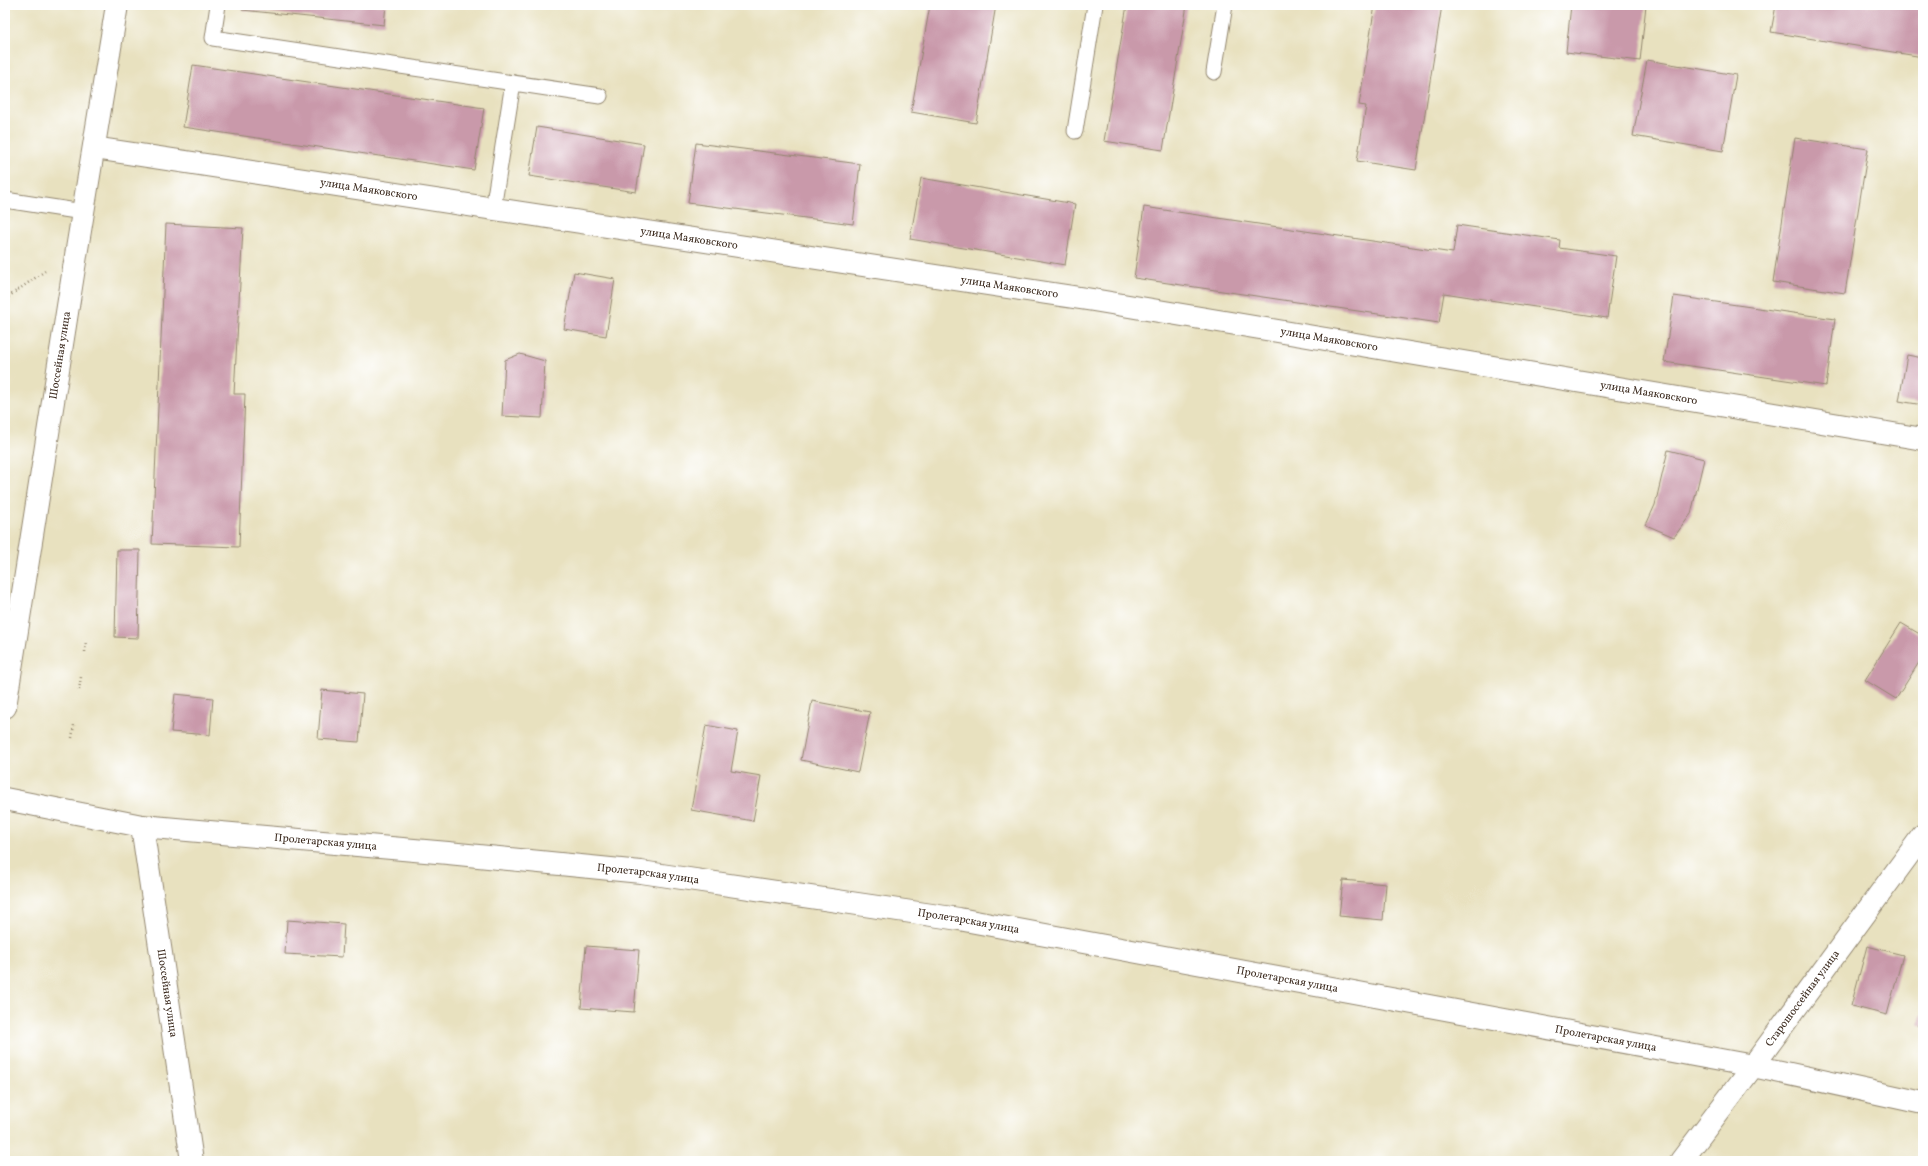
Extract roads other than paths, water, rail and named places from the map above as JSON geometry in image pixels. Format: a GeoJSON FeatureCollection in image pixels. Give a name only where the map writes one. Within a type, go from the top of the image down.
{"type":"FeatureCollection","features":[{"type":"Feature","properties":{"kind":"street","name":"Шоссейная улица"},"geometry":{"type":"LineString","coordinates":[[5,707],[117,5]]}},
{"type":"Feature","properties":{"kind":"street","name":"улица Маяковского"},"geometry":{"type":"LineString","coordinates":[[94,148],[1093,300],[1923,439]]}},
{"type":"Feature","properties":{"kind":"street","name":"Пролетарская улица"},"geometry":{"type":"LineString","coordinates":[[5,799],[142,826],[448,852],[681,876],[959,919],[1753,1066],[1923,1103]]}},
{"type":"Feature","properties":{"kind":"street","name":"Шоссейная улица"},"geometry":{"type":"LineString","coordinates":[[142,826],[192,1161]]}},
{"type":"Feature","properties":{"kind":"street","name":"Старошоссейная улица"},"geometry":{"type":"LineString","coordinates":[[1681,1161],[1923,835]]}},
{"type":"Feature","properties":{"kind":"lane"},"geometry":{"type":"LineString","coordinates":[[218,5],[214,38],[600,96]]}},
{"type":"Feature","properties":{"kind":"lane"},"geometry":{"type":"LineString","coordinates":[[1075,131],[1095,5]]}},
{"type":"Feature","properties":{"kind":"lane"},"geometry":{"type":"LineString","coordinates":[[1214,72],[1225,5]]}},
{"type":"Feature","properties":{"kind":"lane"},"geometry":{"type":"LineString","coordinates":[[493,209],[513,83]]}},
{"type":"Feature","properties":{"kind":"lane"},"geometry":{"type":"LineString","coordinates":[[5,200],[83,212]]}}]}
